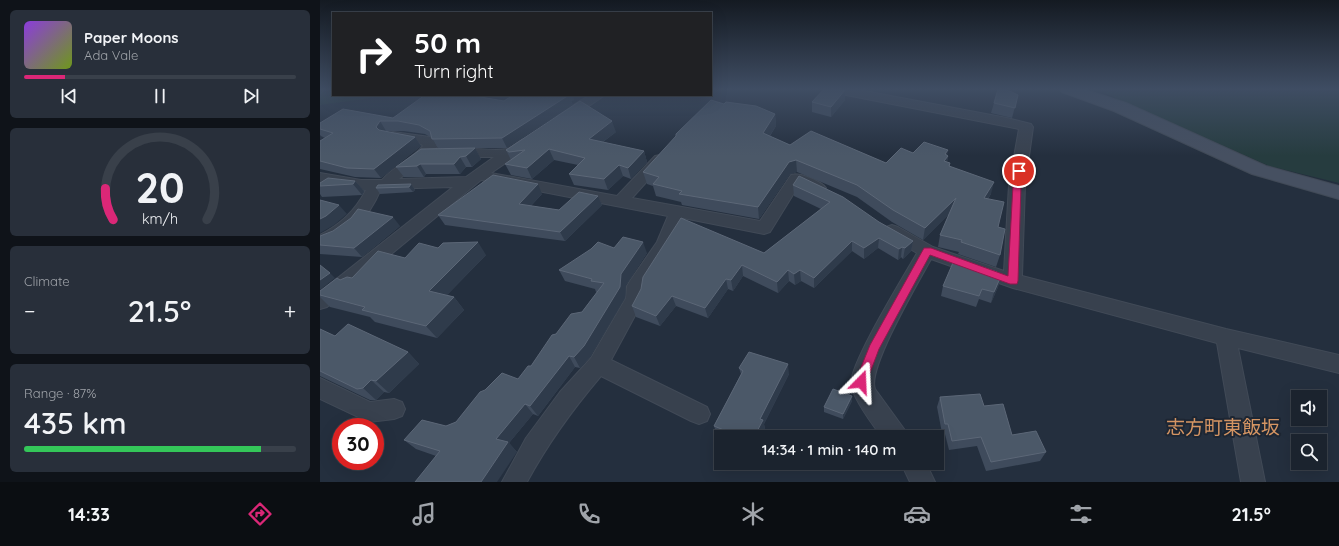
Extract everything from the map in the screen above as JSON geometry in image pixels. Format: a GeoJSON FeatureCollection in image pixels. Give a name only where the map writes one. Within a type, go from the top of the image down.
{"type":"FeatureCollection","features":[{"type":"Feature","properties":{"kind":"main road"},"geometry":{"type":"LineString","coordinates":[[1130,111],[1259,170],[1339,193]]}},
{"type":"Feature","properties":{"kind":"street"},"geometry":{"type":"LineString","coordinates":[[551,125],[572,111]]}},
{"type":"Feature","properties":{"kind":"street"},"geometry":{"type":"LineString","coordinates":[[952,111],[1026,127],[1017,185],[1013,281]]}},
{"type":"Feature","properties":{"kind":"street"},"geometry":{"type":"LineString","coordinates":[[320,302],[473,178],[539,134]]}},
{"type":"Feature","properties":{"kind":"street"},"geometry":{"type":"LineString","coordinates":[[320,242],[342,230],[355,220],[366,207],[381,184],[392,175],[425,154],[430,147],[430,143],[425,140],[391,136]]}},
{"type":"Feature","properties":{"kind":"street"},"geometry":{"type":"LineString","coordinates":[[620,202],[671,147]]}},
{"type":"Feature","properties":{"kind":"street"},"geometry":{"type":"LineString","coordinates":[[425,154],[510,153]]}},
{"type":"Feature","properties":{"kind":"street"},"geometry":{"type":"LineString","coordinates":[[320,178],[343,184],[361,185],[473,178],[678,211],[764,228],[796,178],[830,193]]}},
{"type":"Feature","properties":{"kind":"street"},"geometry":{"type":"LineString","coordinates":[[514,482],[534,446],[568,399],[598,364],[635,299],[636,286],[665,244],[678,211]]}},
{"type":"Feature","properties":{"kind":"street"},"geometry":{"type":"LineString","coordinates":[[879,223],[927,251],[1013,281],[1226,337],[1339,364]]}},
{"type":"Feature","properties":{"kind":"street"},"geometry":{"type":"LineString","coordinates":[[891,430],[866,396],[861,382],[874,348],[927,251]]}},
{"type":"Feature","properties":{"kind":"street"},"geometry":{"type":"LineString","coordinates":[[1226,337],[1253,482]]}},
{"type":"Feature","properties":{"kind":"street"},"geometry":{"type":"LineString","coordinates":[[598,364],[699,414]]}},
{"type":"Feature","properties":{"kind":"street"},"geometry":{"type":"LineString","coordinates":[[320,388],[369,412],[394,409]]}},
{"type":"Feature","properties":{"kind":"street"},"geometry":{"type":"LineString","coordinates":[[917,470],[923,482]]}},
{"type":"Feature","properties":{"kind":"green space"},"geometry":{"type":"Polygon","coordinates":[[[1146,111],[1339,111],[1339,183],[1269,166],[1146,111]]]}},
{"type":"Feature","properties":{"kind":"building"},"geometry":{"type":"Polygon","coordinates":[[[339,111],[357,111],[393,118],[402,111],[543,111],[502,138],[432,139],[430,131],[419,125],[398,121],[380,121],[376,127],[379,130],[415,137],[374,169],[347,168],[320,161],[320,141],[333,133],[320,129],[320,123],[339,111]]]}},
{"type":"Feature","properties":{"kind":"building"},"geometry":{"type":"Polygon","coordinates":[[[564,111],[597,111],[612,121],[589,139],[644,151],[628,168],[619,165],[604,179],[569,174],[585,158],[549,149],[527,168],[505,164],[525,150],[509,152],[506,150],[564,111]]]}},
{"type":"Feature","properties":{"kind":"building"},"geometry":{"type":"Polygon","coordinates":[[[699,111],[769,111],[775,114],[763,133],[790,145],[811,131],[886,163],[901,148],[913,153],[924,142],[948,150],[945,154],[948,156],[944,161],[950,163],[949,166],[994,182],[984,198],[1004,202],[998,227],[1005,229],[1000,255],[961,242],[962,240],[940,235],[956,198],[925,228],[893,210],[857,185],[796,160],[789,162],[758,207],[679,194],[682,191],[653,184],[659,177],[643,172],[676,136],[676,134],[699,111]]]}},
{"type":"Feature","properties":{"kind":"building"},"geometry":{"type":"Polygon","coordinates":[[[475,148],[466,156],[460,157],[454,164],[420,164],[417,166],[396,167],[421,149],[475,148]]]}},
{"type":"Feature","properties":{"kind":"building"},"geometry":{"type":"Polygon","coordinates":[[[493,175],[538,184],[519,204],[559,210],[579,192],[598,196],[560,232],[438,215],[493,175]]]}},
{"type":"Feature","properties":{"kind":"building"},"geometry":{"type":"Polygon","coordinates":[[[799,176],[843,197],[879,222],[913,241],[905,248],[902,247],[899,249],[879,238],[864,248],[852,241],[814,278],[800,270],[794,274],[788,270],[777,282],[742,265],[731,280],[726,279],[705,308],[672,296],[656,316],[632,306],[641,289],[643,277],[681,218],[764,253],[830,202],[793,185],[799,176]]]}},
{"type":"Feature","properties":{"kind":"building"},"geometry":{"type":"Polygon","coordinates":[[[328,178],[355,181],[353,184],[320,186],[320,183],[328,178]]]}},
{"type":"Feature","properties":{"kind":"building"},"geometry":{"type":"Polygon","coordinates":[[[411,184],[409,187],[376,188],[378,185],[411,184]]]}},
{"type":"Feature","properties":{"kind":"building"},"geometry":{"type":"Polygon","coordinates":[[[320,200],[339,205],[320,219],[320,200]]]}},
{"type":"Feature","properties":{"kind":"building"},"geometry":{"type":"Polygon","coordinates":[[[358,209],[393,217],[354,248],[320,245],[320,236],[333,231],[351,218],[358,209]]]}},
{"type":"Feature","properties":{"kind":"building"},"geometry":{"type":"Polygon","coordinates":[[[623,237],[643,242],[621,274],[620,287],[584,346],[574,357],[569,356],[530,406],[525,404],[496,439],[508,442],[481,482],[415,482],[440,451],[404,440],[422,420],[446,426],[456,422],[480,392],[485,390],[502,373],[518,379],[528,366],[531,366],[552,335],[556,334],[571,314],[582,312],[604,283],[591,281],[592,279],[559,270],[591,249],[598,242],[614,248],[623,237]]]}},
{"type":"Feature","properties":{"kind":"building"},"geometry":{"type":"Polygon","coordinates":[[[478,242],[429,291],[454,297],[426,326],[362,310],[365,307],[320,295],[320,291],[337,278],[340,280],[347,277],[352,278],[378,251],[405,258],[419,243],[438,248],[443,243],[478,242]]]}},
{"type":"Feature","properties":{"kind":"building"},"geometry":{"type":"Polygon","coordinates":[[[955,258],[997,272],[996,275],[1001,276],[994,292],[982,289],[979,296],[943,286],[955,258]]]}},
{"type":"Feature","properties":{"kind":"building"},"geometry":{"type":"Polygon","coordinates":[[[320,265],[330,273],[320,280],[320,265]]]}},
{"type":"Feature","properties":{"kind":"building"},"geometry":{"type":"Polygon","coordinates":[[[348,324],[408,352],[376,381],[371,380],[363,388],[357,389],[320,371],[320,329],[335,336],[348,324]]]}},
{"type":"Feature","properties":{"kind":"building"},"geometry":{"type":"Polygon","coordinates":[[[749,352],[788,364],[760,419],[763,420],[758,430],[724,430],[714,426],[743,371],[739,368],[749,352]]]}},
{"type":"Feature","properties":{"kind":"building"},"geometry":{"type":"Polygon","coordinates":[[[833,389],[852,396],[843,414],[824,407],[833,389]]]}},
{"type":"Feature","properties":{"kind":"building"},"geometry":{"type":"Polygon","coordinates":[[[980,394],[984,406],[1003,404],[1012,435],[1036,431],[1046,452],[991,462],[981,437],[952,441],[948,424],[945,424],[940,397],[980,394]]]}},
{"type":"Feature","properties":{"kind":"district","name":"志方町東飯坂"},"geometry":{"type":"Point","coordinates":[1223,427]}},
{"type":"Feature","properties":{"kind":"route"},"geometry":{"type":"LineString","coordinates":[[861,382],[874,348],[927,251],[1013,281],[1017,185],[1019,171]]}}]}
